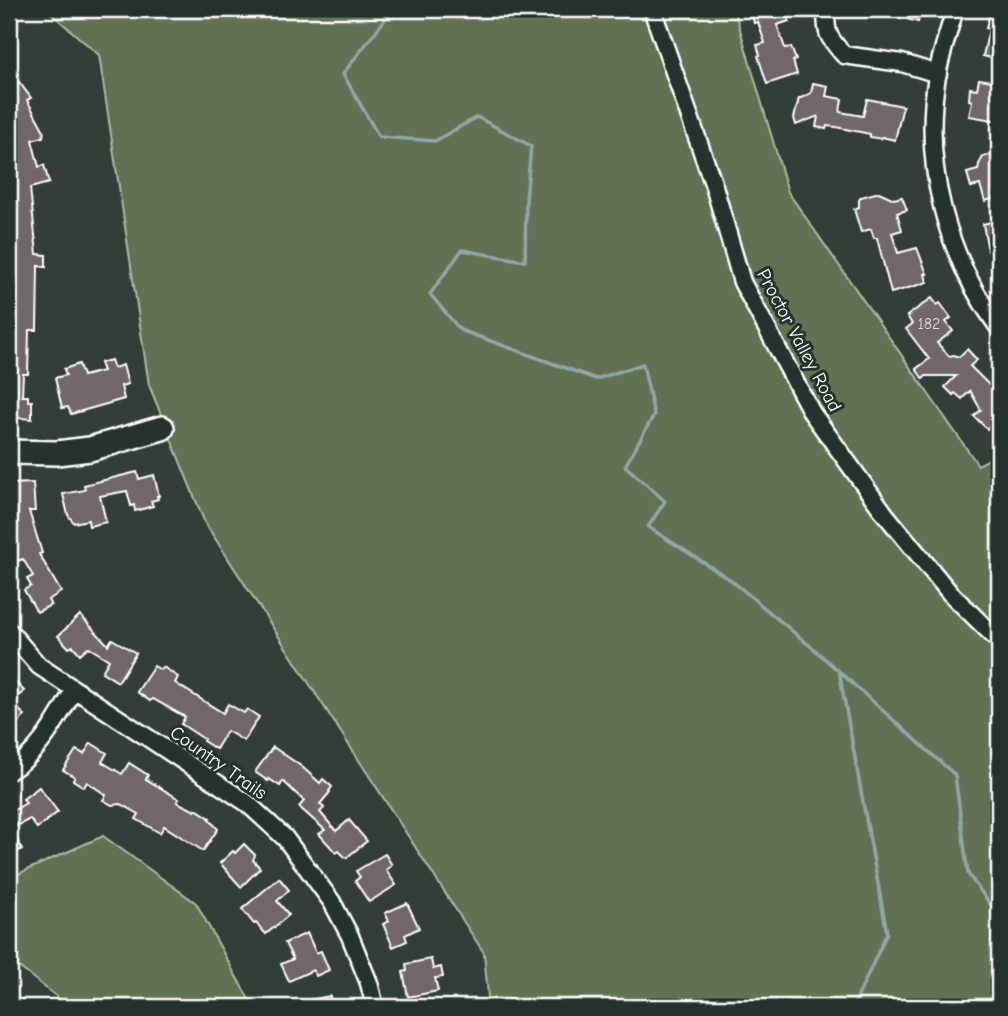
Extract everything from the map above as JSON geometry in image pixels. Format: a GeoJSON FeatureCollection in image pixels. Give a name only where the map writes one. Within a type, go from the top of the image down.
{"type":"FeatureCollection","features":[{"type":"Feature","properties":{"kind":"street","name":"Proctor Valley Road"},"geometry":{"type":"LineString","coordinates":[[652,9],[714,186],[742,282],[812,413],[885,514],[950,593],[999,641]]}},
{"type":"Feature","properties":{"kind":"street"},"geometry":{"type":"LineString","coordinates":[[826,9],[826,29],[844,55],[902,63],[938,74]]}},
{"type":"Feature","properties":{"kind":"street"},"geometry":{"type":"LineString","coordinates":[[955,9],[938,74],[933,117],[937,182],[954,245],[970,281],[999,328]]}},
{"type":"Feature","properties":{"kind":"street"},"geometry":{"type":"LineString","coordinates":[[9,452],[57,453],[90,449],[162,428]]}},
{"type":"Feature","properties":{"kind":"street","name":"Country Trails"},"geometry":{"type":"LineString","coordinates":[[9,631],[39,666],[247,803],[285,838],[335,909],[350,936],[369,983],[375,1007]]}},
{"type":"Feature","properties":{"kind":"street"},"geometry":{"type":"LineString","coordinates":[[9,771],[45,739],[74,690]]}},
{"type":"Feature","properties":{"kind":"green space"},"geometry":{"type":"Polygon","coordinates":[[[46,9],[734,9],[788,192],[978,465],[999,454],[999,1007],[489,1007],[484,953],[205,523],[149,385],[99,55],[46,9]]]}},
{"type":"Feature","properties":{"kind":"green space"},"geometry":{"type":"Polygon","coordinates":[[[103,836],[196,903],[253,1007],[70,1007],[15,964],[9,963],[9,878],[103,836]]]}},
{"type":"Feature","properties":{"kind":"building"},"geometry":{"type":"Polygon","coordinates":[[[753,9],[785,9],[789,21],[777,25],[785,48],[791,47],[797,74],[767,84],[757,45],[765,43],[758,22],[754,23],[751,12],[753,9]]]}},
{"type":"Feature","properties":{"kind":"building"},"geometry":{"type":"Polygon","coordinates":[[[880,9],[921,9],[921,12],[918,22],[880,12],[880,9]]]}},
{"type":"Feature","properties":{"kind":"building"},"geometry":{"type":"Polygon","coordinates":[[[993,9],[999,9],[999,60],[983,56],[989,29],[986,28],[993,9]]]}},
{"type":"Feature","properties":{"kind":"building"},"geometry":{"type":"Polygon","coordinates":[[[9,76],[15,85],[19,82],[31,98],[27,100],[44,131],[43,137],[32,140],[39,167],[44,165],[49,183],[30,188],[37,254],[46,255],[46,267],[38,266],[37,330],[29,330],[28,374],[23,374],[22,396],[28,396],[28,401],[32,401],[32,419],[9,417],[9,291],[16,291],[16,271],[9,271],[9,179],[15,177],[11,159],[17,158],[9,143],[9,76]]]}},
{"type":"Feature","properties":{"kind":"building"},"geometry":{"type":"Polygon","coordinates":[[[979,79],[999,82],[999,121],[969,116],[972,101],[969,100],[970,88],[977,89],[979,79]]]}},
{"type":"Feature","properties":{"kind":"building"},"geometry":{"type":"Polygon","coordinates":[[[813,83],[828,86],[826,96],[842,99],[840,112],[863,116],[867,99],[903,106],[895,140],[870,137],[870,134],[836,127],[816,127],[818,116],[796,125],[794,118],[799,98],[811,93],[813,83]]]}},
{"type":"Feature","properties":{"kind":"building"},"geometry":{"type":"Polygon","coordinates":[[[999,152],[999,197],[985,201],[980,185],[971,187],[967,173],[978,170],[983,157],[999,152]]]}},
{"type":"Feature","properties":{"kind":"building"},"geometry":{"type":"Polygon","coordinates":[[[879,192],[894,199],[902,197],[907,210],[897,213],[902,230],[892,233],[898,253],[917,248],[927,274],[927,282],[891,293],[877,238],[874,238],[871,229],[861,232],[854,209],[859,207],[861,197],[879,192]]]}},
{"type":"Feature","properties":{"kind":"building"},"geometry":{"type":"Polygon","coordinates":[[[999,220],[999,269],[996,270],[991,250],[988,251],[983,224],[999,220]]]}},
{"type":"Feature","properties":{"kind":"building"},"geometry":{"type":"Polygon","coordinates":[[[932,298],[937,305],[940,303],[951,318],[946,322],[953,331],[937,343],[949,356],[959,357],[967,349],[977,360],[970,366],[990,386],[999,377],[999,428],[994,422],[987,429],[974,416],[981,410],[970,391],[962,399],[945,387],[956,376],[926,376],[923,379],[916,369],[929,359],[906,329],[912,324],[907,316],[932,298]]]}},
{"type":"Feature","properties":{"kind":"building"},"geometry":{"type":"Polygon","coordinates":[[[111,360],[114,368],[123,365],[128,384],[121,386],[124,399],[71,414],[68,407],[62,408],[55,378],[66,375],[64,369],[79,364],[83,376],[103,371],[100,363],[111,360]]]}},
{"type":"Feature","properties":{"kind":"building"},"geometry":{"type":"Polygon","coordinates":[[[137,472],[139,479],[154,475],[159,496],[151,501],[153,506],[135,511],[127,491],[100,496],[106,522],[89,526],[88,520],[74,523],[68,515],[63,494],[85,490],[84,485],[137,472]]]}},
{"type":"Feature","properties":{"kind":"building"},"geometry":{"type":"Polygon","coordinates":[[[33,483],[35,511],[29,511],[42,553],[39,554],[61,592],[48,600],[51,605],[37,612],[24,590],[31,586],[27,579],[33,576],[23,559],[9,564],[9,543],[17,541],[9,518],[9,484],[33,483]]]}},
{"type":"Feature","properties":{"kind":"building"},"geometry":{"type":"Polygon","coordinates":[[[80,615],[108,645],[112,639],[136,653],[118,682],[102,672],[109,660],[88,647],[80,654],[73,646],[69,648],[58,636],[80,615]]]}},
{"type":"Feature","properties":{"kind":"building"},"geometry":{"type":"Polygon","coordinates":[[[154,666],[161,670],[163,667],[178,677],[175,683],[223,713],[228,704],[244,713],[247,709],[259,717],[244,741],[227,731],[216,749],[181,724],[185,717],[137,692],[154,666]]]}},
{"type":"Feature","properties":{"kind":"building"},"geometry":{"type":"Polygon","coordinates":[[[9,675],[24,691],[12,702],[25,716],[9,730],[9,675]]]}},
{"type":"Feature","properties":{"kind":"building"},"geometry":{"type":"Polygon","coordinates":[[[91,743],[107,753],[102,762],[122,774],[129,763],[148,775],[146,779],[179,799],[177,802],[210,818],[218,829],[203,851],[164,826],[160,833],[136,819],[139,814],[121,804],[112,805],[103,800],[106,795],[87,782],[84,787],[73,780],[75,777],[63,770],[76,750],[84,754],[91,743]]]}},
{"type":"Feature","properties":{"kind":"building"},"geometry":{"type":"Polygon","coordinates":[[[273,747],[320,783],[323,779],[332,787],[320,804],[324,808],[320,812],[336,831],[349,820],[367,841],[346,858],[339,851],[336,853],[319,834],[325,830],[299,807],[304,801],[283,781],[280,786],[255,772],[273,747]]]}},
{"type":"Feature","properties":{"kind":"building"},"geometry":{"type":"Polygon","coordinates":[[[39,787],[58,812],[37,828],[30,819],[11,829],[22,849],[9,856],[9,813],[26,803],[23,799],[39,787]]]}},
{"type":"Feature","properties":{"kind":"building"},"geometry":{"type":"Polygon","coordinates":[[[244,844],[255,855],[253,860],[260,868],[241,887],[220,863],[244,844]]]}},
{"type":"Feature","properties":{"kind":"building"},"geometry":{"type":"Polygon","coordinates":[[[385,854],[392,865],[386,870],[396,885],[369,902],[355,881],[360,877],[356,871],[385,854]]]}},
{"type":"Feature","properties":{"kind":"building"},"geometry":{"type":"Polygon","coordinates":[[[279,878],[289,890],[277,901],[289,915],[266,934],[242,909],[279,878]]]}},
{"type":"Feature","properties":{"kind":"building"},"geometry":{"type":"Polygon","coordinates":[[[407,903],[419,928],[405,935],[407,941],[393,947],[383,924],[389,921],[385,913],[407,903]]]}},
{"type":"Feature","properties":{"kind":"building"},"geometry":{"type":"Polygon","coordinates":[[[307,933],[316,953],[321,951],[329,970],[316,976],[313,970],[289,981],[281,964],[293,959],[285,943],[307,933]]]}},
{"type":"Feature","properties":{"kind":"building"},"geometry":{"type":"Polygon","coordinates":[[[431,959],[433,969],[441,967],[443,977],[435,978],[438,991],[408,997],[403,972],[407,971],[406,964],[431,959]]]}},
{"type":"Feature","properties":{"kind":"building"},"geometry":{"type":"Polygon","coordinates":[[[330,996],[332,1007],[299,1007],[299,1002],[330,996]]]}},
{"type":"Feature","properties":{"kind":"waterway"},"geometry":{"type":"LineString","coordinates":[[393,9],[343,74],[379,137],[435,141],[477,117],[531,146],[526,199],[525,261],[462,250],[430,294],[460,330],[596,379],[643,364],[654,415],[625,466],[665,501],[648,527],[731,580],[815,650],[955,775],[968,874],[999,916]]}},
{"type":"Feature","properties":{"kind":"waterway"},"geometry":{"type":"LineString","coordinates":[[839,671],[887,933],[853,1007]]}}]}
